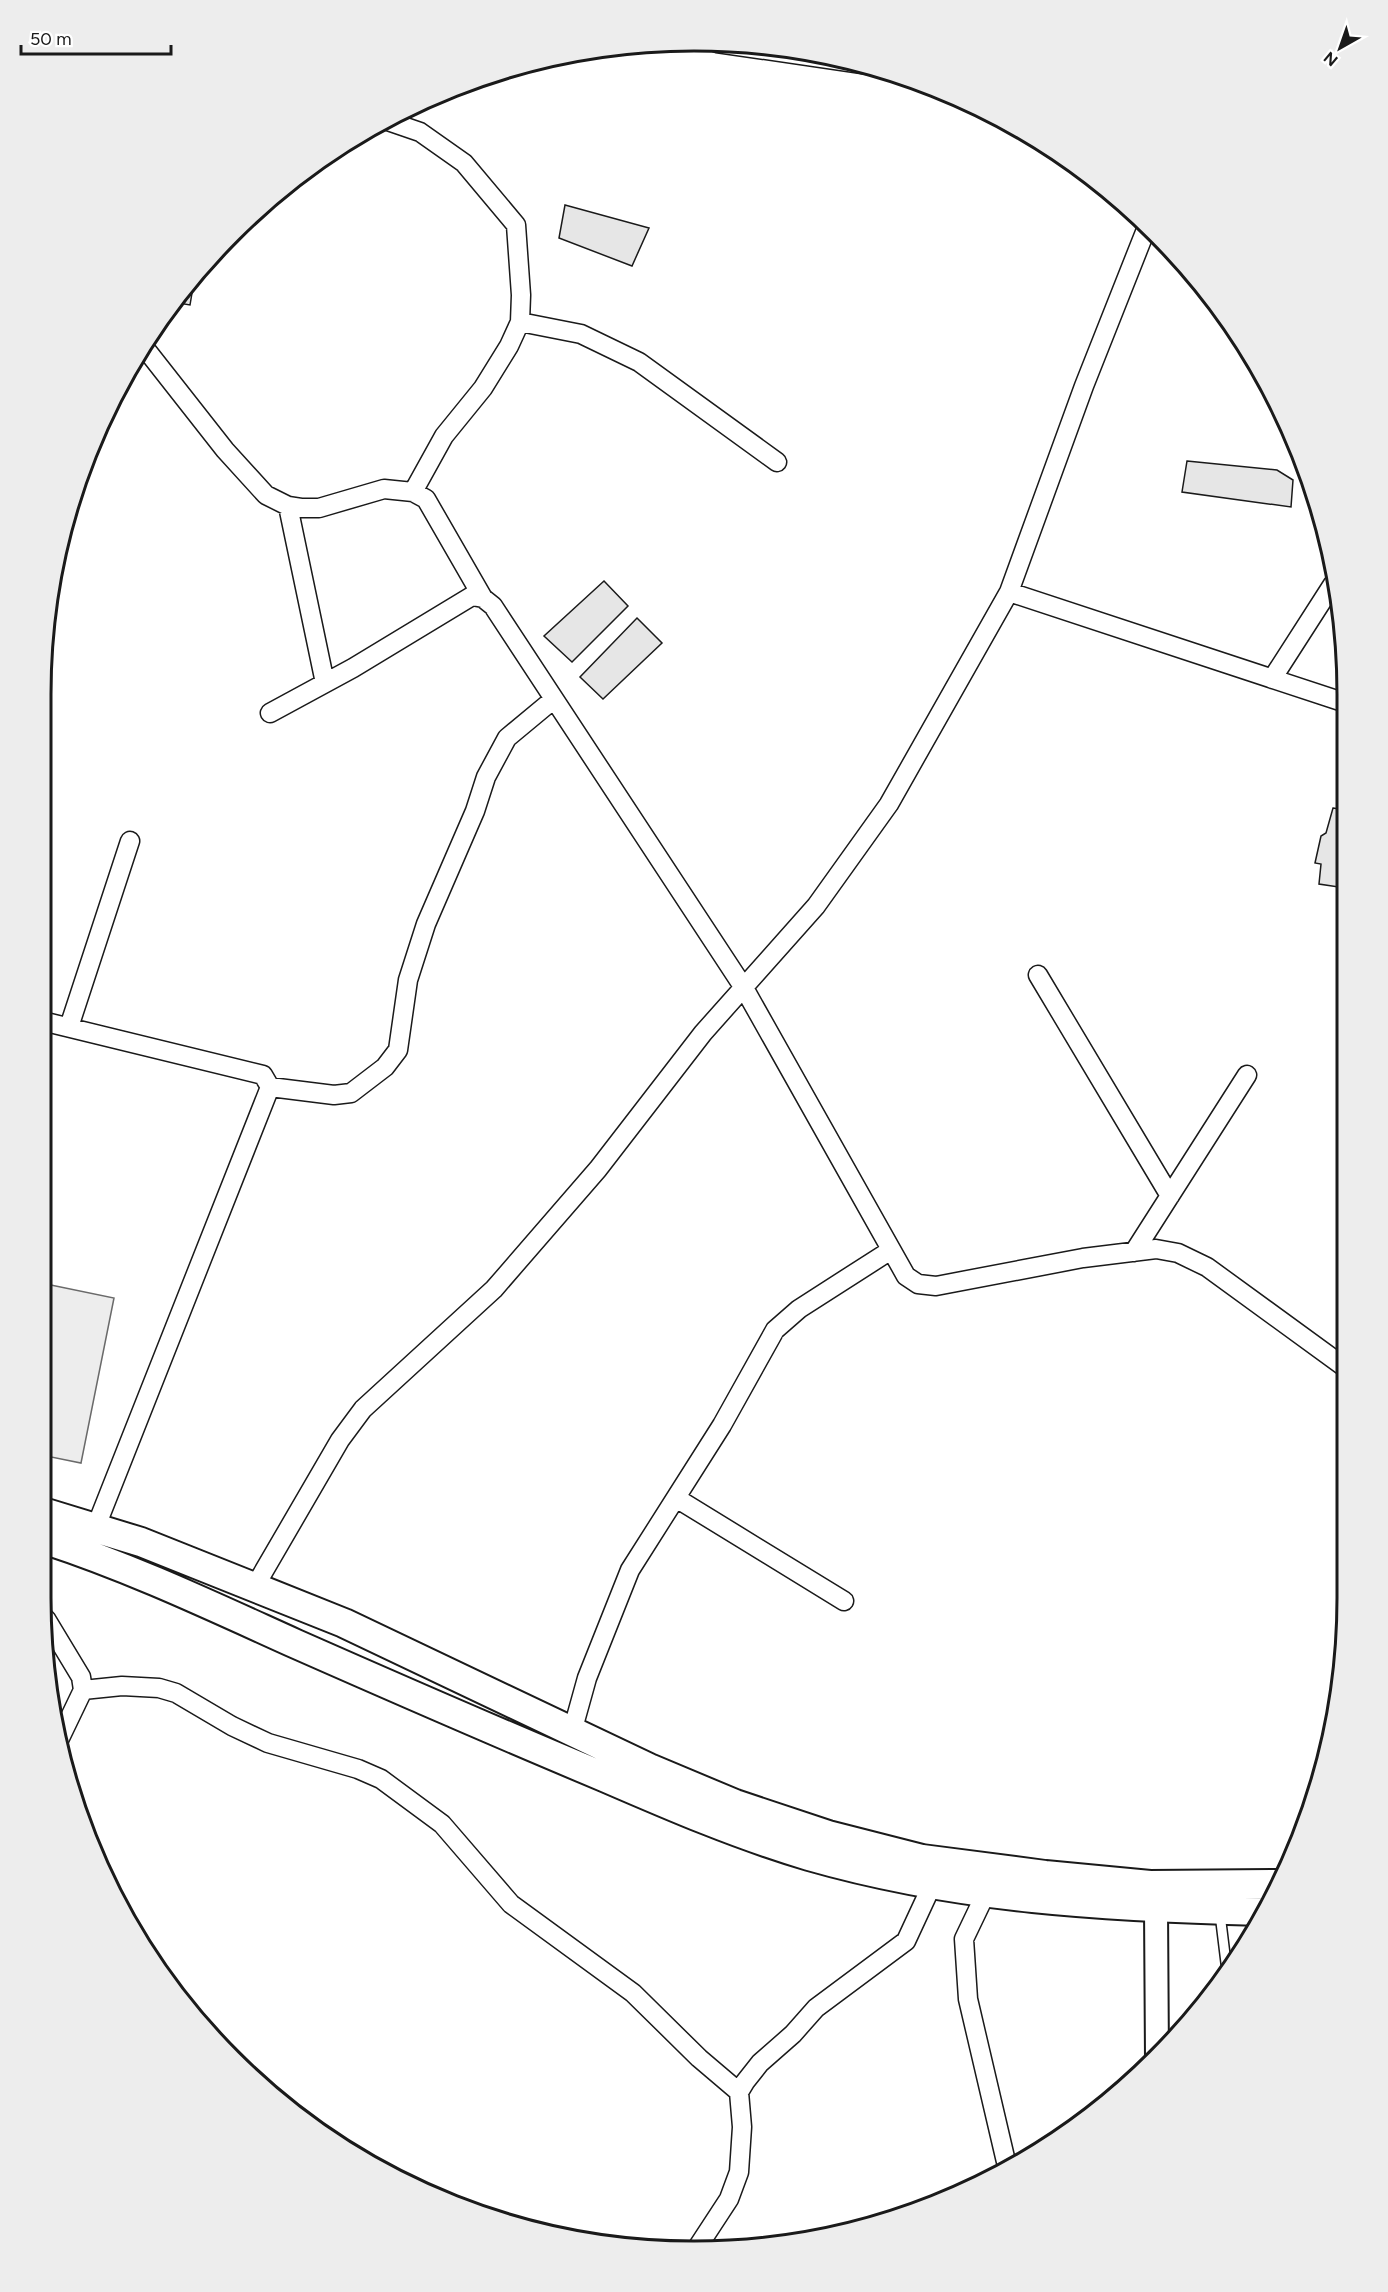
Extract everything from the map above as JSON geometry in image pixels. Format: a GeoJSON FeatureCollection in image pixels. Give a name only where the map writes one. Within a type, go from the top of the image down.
{"type":"FeatureCollection","features":[{"type":"Feature","properties":{"kind":"main road"},"geometry":{"type":"LineString","coordinates":[[51,1514],[141,1542],[344,1623],[572,1732],[735,1804],[828,1835],[922,1859],[1045,1875],[1150,1885],[1270,1884]]}},
{"type":"Feature","properties":{"kind":"main road"},"geometry":{"type":"LineString","coordinates":[[51,1542],[197,1600],[416,1697],[716,1825],[809,1856],[932,1885],[1045,1902],[1256,1911]]}},
{"type":"Feature","properties":{"kind":"street"},"geometry":{"type":"LineString","coordinates":[[397,124],[420,132],[464,163],[516,225],[521,295],[520,322],[510,346],[483,387],[444,436],[413,492]]}},
{"type":"Feature","properties":{"kind":"street"},"geometry":{"type":"LineString","coordinates":[[254,1588],[340,1440],[363,1409],[494,1289],[598,1169],[703,1033],[816,906],[889,804],[1009,592],[1084,386],[1144,235]]}},
{"type":"Feature","properties":{"kind":"street"},"geometry":{"type":"LineString","coordinates":[[520,322],[581,334],[639,362],[777,462]]}},
{"type":"Feature","properties":{"kind":"street"},"geometry":{"type":"LineString","coordinates":[[149,353],[225,450],[266,495],[288,506],[319,508],[384,489],[413,492],[426,499],[483,598],[493,606],[744,988],[906,1276],[918,1284],[936,1287],[1083,1258],[1156,1249],[1167,1251],[1207,1267],[1337,1362]]}},
{"type":"Feature","properties":{"kind":"street"},"geometry":{"type":"LineString","coordinates":[[288,506],[325,683]]}},
{"type":"Feature","properties":{"kind":"street"},"geometry":{"type":"LineString","coordinates":[[1272,679],[1328,591]]}},
{"type":"Feature","properties":{"kind":"street"},"geometry":{"type":"LineString","coordinates":[[1009,592],[1337,699]]}},
{"type":"Feature","properties":{"kind":"street"},"geometry":{"type":"LineString","coordinates":[[270,713],[472,596],[483,598]]}},
{"type":"Feature","properties":{"kind":"street"},"geometry":{"type":"LineString","coordinates":[[270,1087],[334,1095],[351,1093],[385,1067],[398,1050],[408,980],[426,924],[475,812],[486,777],[507,738],[554,699]]}},
{"type":"Feature","properties":{"kind":"street"},"geometry":{"type":"LineString","coordinates":[[69,1027],[130,841]]}},
{"type":"Feature","properties":{"kind":"street"},"geometry":{"type":"LineString","coordinates":[[1038,975],[1170,1196]]}},
{"type":"Feature","properties":{"kind":"street"},"geometry":{"type":"LineString","coordinates":[[51,1023],[263,1075],[270,1087]]}},
{"type":"Feature","properties":{"kind":"street"},"geometry":{"type":"LineString","coordinates":[[1134,1252],[1247,1075]]}},
{"type":"Feature","properties":{"kind":"street"},"geometry":{"type":"LineString","coordinates":[[95,1529],[270,1087]]}},
{"type":"Feature","properties":{"kind":"street"},"geometry":{"type":"LineString","coordinates":[[572,1732],[587,1678],[630,1570],[676,1498],[775,1330],[799,1309],[891,1250]]}},
{"type":"Feature","properties":{"kind":"street"},"geometry":{"type":"LineString","coordinates":[[676,1498],[844,1601]]}},
{"type":"Feature","properties":{"kind":"street"},"geometry":{"type":"LineString","coordinates":[[52,1628],[81,1677],[83,1690],[64,1729]]}},
{"type":"Feature","properties":{"kind":"street"},"geometry":{"type":"LineString","coordinates":[[83,1690],[122,1686],[159,1688],[176,1693],[232,1726],[268,1743],[358,1769],[381,1779],[442,1824],[510,1904],[633,1993],[699,2058],[739,2092]]}},
{"type":"Feature","properties":{"kind":"street"},"geometry":{"type":"LineString","coordinates":[[701,2241],[729,2199],[739,2172],[742,2127],[739,2092],[760,2063],[793,2034],[816,2008],[906,1941],[932,1885]]}},
{"type":"Feature","properties":{"kind":"street"},"geometry":{"type":"LineString","coordinates":[[986,1893],[964,1939],[968,1999],[1006,2160]]}},
{"type":"Feature","properties":{"kind":"street"},"geometry":{"type":"LineString","coordinates":[[1156,1908],[1157,2044]]}},
{"type":"Feature","properties":{"kind":"lane"},"geometry":{"type":"LineString","coordinates":[[1219,1910],[1226,1960]]}},
{"type":"Feature","properties":{"kind":"shaded area"},"geometry":{"type":"Polygon","coordinates":[[[51,1285],[114,1298],[81,1463],[51,1457],[51,1285]]]}},
{"type":"Feature","properties":{"kind":"building"},"geometry":{"type":"Polygon","coordinates":[[[565,205],[649,228],[632,266],[559,238],[565,205]]]}},
{"type":"Feature","properties":{"kind":"building"},"geometry":{"type":"Polygon","coordinates":[[[192,293],[190,305],[183,304],[192,293]]]}},
{"type":"Feature","properties":{"kind":"building"},"geometry":{"type":"Polygon","coordinates":[[[1187,461],[1277,470],[1293,480],[1291,507],[1182,492],[1187,461]]]}},
{"type":"Feature","properties":{"kind":"building"},"geometry":{"type":"Polygon","coordinates":[[[604,581],[628,606],[572,662],[544,636],[604,581]]]}},
{"type":"Feature","properties":{"kind":"building"},"geometry":{"type":"Polygon","coordinates":[[[637,618],[662,643],[603,699],[580,677],[637,618]]]}},
{"type":"Feature","properties":{"kind":"building"},"geometry":{"type":"Polygon","coordinates":[[[1333,808],[1337,809],[1337,887],[1319,884],[1321,864],[1315,863],[1321,836],[1326,833],[1333,808]]]}}]}
